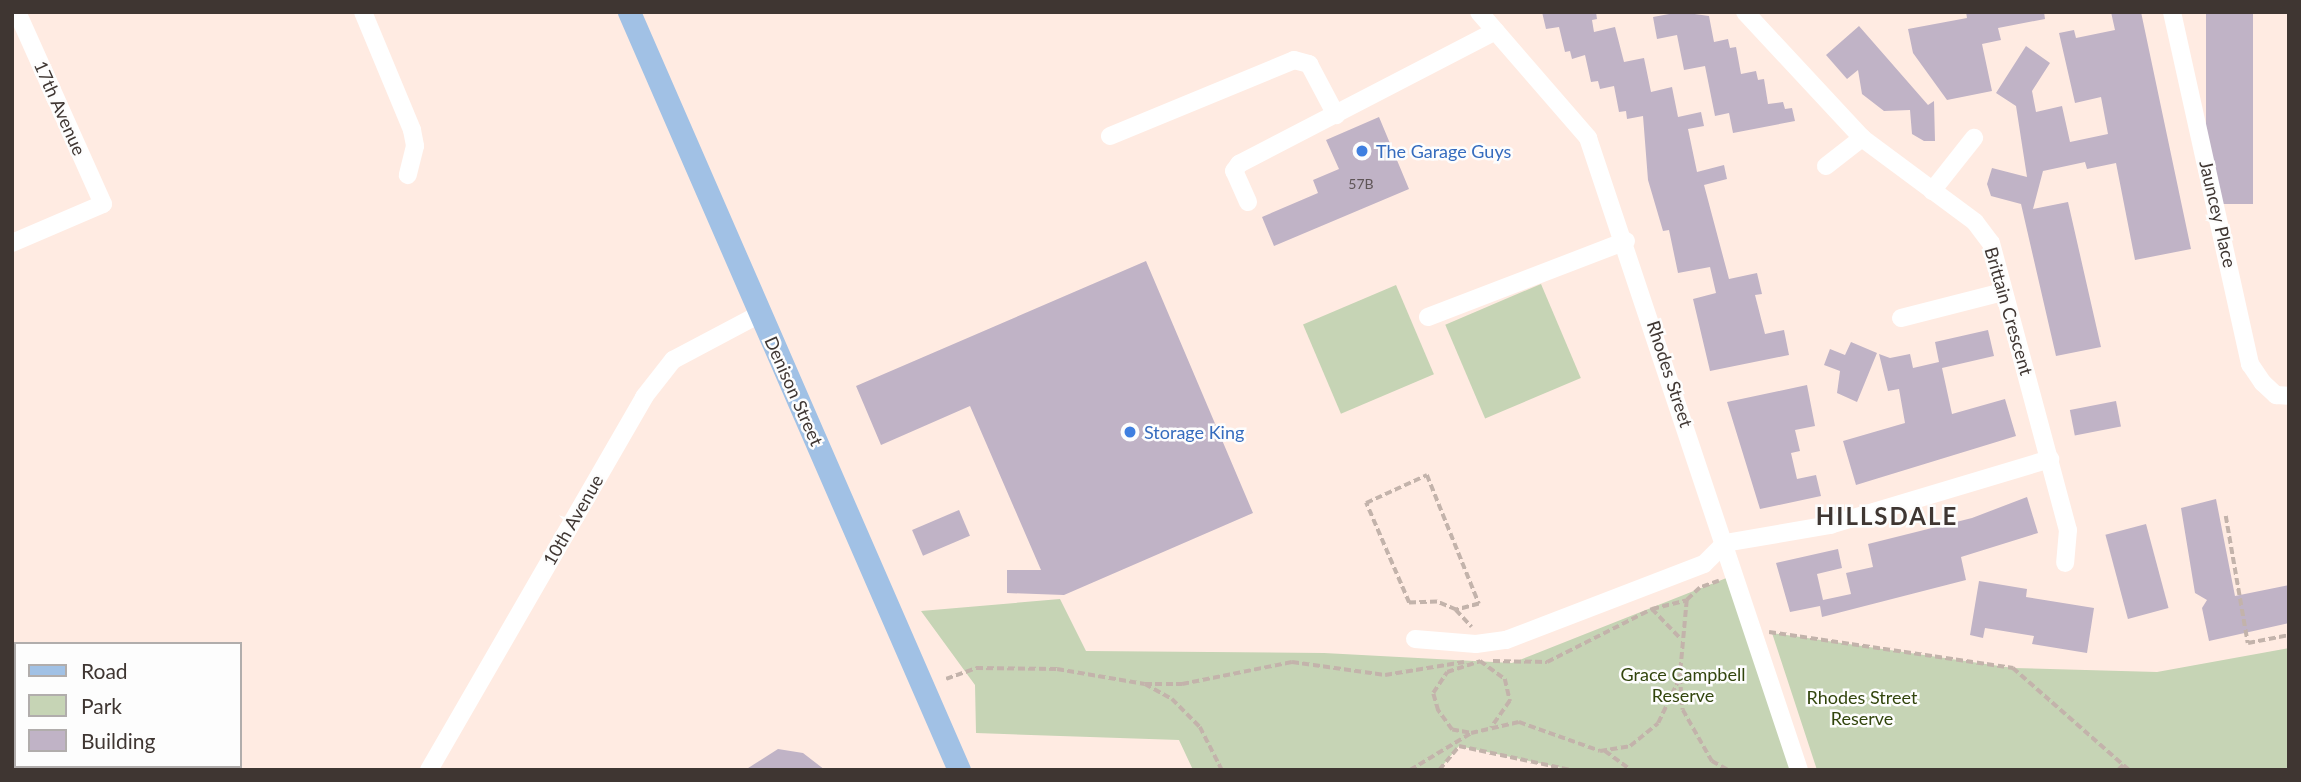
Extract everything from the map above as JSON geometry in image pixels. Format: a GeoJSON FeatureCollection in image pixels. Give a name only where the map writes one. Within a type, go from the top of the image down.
{"type":"FeatureCollection","features":[{"type":"Feature","properties":{"kind":"main road","name":"Denison Street"},"geometry":{"type":"LineString","coordinates":[[629,12],[959,770]]}},
{"type":"Feature","properties":{"kind":"street","name":"17th Avenue"},"geometry":{"type":"LineString","coordinates":[[12,243],[103,204],[17,12]]}},
{"type":"Feature","properties":{"kind":"street"},"geometry":{"type":"LineString","coordinates":[[363,12],[412,130],[415,146],[408,175]]}},
{"type":"Feature","properties":{"kind":"street","name":"Rhodes Street"},"geometry":{"type":"LineString","coordinates":[[1479,12],[1588,138],[1626,241],[1799,770]]}},
{"type":"Feature","properties":{"kind":"street","name":"Brittain Crescent"},"geometry":{"type":"LineString","coordinates":[[1745,12],[1862,138],[1983,231],[2003,292],[2068,530],[2065,563]]}},
{"type":"Feature","properties":{"kind":"street","name":"Jauncey Place"},"geometry":{"type":"LineString","coordinates":[[2172,12],[2250,364],[2276,395],[2289,396]]}},
{"type":"Feature","properties":{"kind":"street"},"geometry":{"type":"LineString","coordinates":[[1248,202],[1236,167],[1496,31]]}},
{"type":"Feature","properties":{"kind":"street"},"geometry":{"type":"LineString","coordinates":[[1110,136],[1294,60],[1309,64],[1335,115]]}},
{"type":"Feature","properties":{"kind":"street"},"geometry":{"type":"LineString","coordinates":[[1826,166],[1862,138]]}},
{"type":"Feature","properties":{"kind":"street"},"geometry":{"type":"LineString","coordinates":[[1932,191],[1974,138]]}},
{"type":"Feature","properties":{"kind":"street"},"geometry":{"type":"LineString","coordinates":[[1428,317],[1626,241]]}},
{"type":"Feature","properties":{"kind":"street"},"geometry":{"type":"LineString","coordinates":[[1901,318],[2003,292]]}},
{"type":"Feature","properties":{"kind":"street","name":"10th Avenue"},"geometry":{"type":"LineString","coordinates":[[429,770],[644,397],[673,360],[760,314]]}},
{"type":"Feature","properties":{"kind":"street"},"geometry":{"type":"LineString","coordinates":[[1415,639],[1476,645],[1506,640],[1704,564],[1725,543],[1830,525],[2050,459]]}},
{"type":"Feature","properties":{"kind":"path"},"geometry":{"type":"LineString","coordinates":[[1456,610],[1479,604],[1427,475],[1366,503],[1409,603],[1437,602],[1456,610],[1472,627],[1476,645]]}},
{"type":"Feature","properties":{"kind":"path"},"geometry":{"type":"LineString","coordinates":[[2225,516],[2248,643],[2289,635]]}},
{"type":"Feature","properties":{"kind":"path"},"geometry":{"type":"LineString","coordinates":[[1728,770],[1712,761],[1683,710],[1680,639],[1686,600],[1700,588],[1735,575]]}},
{"type":"Feature","properties":{"kind":"path"},"geometry":{"type":"LineString","coordinates":[[1651,610],[1676,629],[1680,639]]}},
{"type":"Feature","properties":{"kind":"path"},"geometry":{"type":"LineString","coordinates":[[1753,630],[2013,668],[2129,770]]}},
{"type":"Feature","properties":{"kind":"path"},"geometry":{"type":"LineString","coordinates":[[1471,733],[1452,730],[1438,712],[1433,693],[1447,672],[1480,661],[1504,679],[1510,701],[1491,729]]}},
{"type":"Feature","properties":{"kind":"path"},"geometry":{"type":"LineString","coordinates":[[946,680],[976,668],[1043,669],[1145,684],[1172,699],[1200,727],[1222,770]]}},
{"type":"Feature","properties":{"kind":"path"},"geometry":{"type":"LineString","coordinates":[[1603,750],[1630,746],[1658,723],[1680,677]]}},
{"type":"Feature","properties":{"kind":"path"},"geometry":{"type":"LineString","coordinates":[[1410,770],[1471,733],[1520,722],[1603,750],[1631,770]]}},
{"type":"Feature","properties":{"kind":"path"},"geometry":{"type":"LineString","coordinates":[[1439,770],[1459,746],[1571,770]]}},
{"type":"Feature","properties":{"kind":"path"},"geometry":{"type":"LineString","coordinates":[[2118,770],[2123,765]]}},
{"type":"Feature","properties":{"kind":"green space"},"geometry":{"type":"Polygon","coordinates":[[[1541,284],[1581,378],[1485,419],[1445,325],[1541,284]]]}},
{"type":"Feature","properties":{"kind":"green space"},"geometry":{"type":"Polygon","coordinates":[[[1396,285],[1434,374],[1341,414],[1303,324],[1396,285]]]}},
{"type":"Feature","properties":{"kind":"green space","name":"Grace Campbell Reserve"},"geometry":{"type":"Polygon","coordinates":[[[1734,575],[1799,770],[1571,770],[1459,746],[1439,770],[1193,770],[1179,740],[976,733],[975,685],[921,611],[1060,599],[1086,651],[1324,653],[1512,663],[1734,575]]]}},
{"type":"Feature","properties":{"kind":"green space","name":"Rhodes Street Reserve"},"geometry":{"type":"Polygon","coordinates":[[[1772,633],[2013,668],[2157,672],[2289,648],[2289,770],[1817,770],[1772,633]]]}},
{"type":"Feature","properties":{"kind":"building"},"geometry":{"type":"Polygon","coordinates":[[[1542,12],[1596,12],[1597,19],[1592,20],[1594,32],[1615,27],[1624,62],[1644,58],[1651,92],[1672,87],[1678,117],[1701,112],[1704,126],[1688,129],[1697,172],[1724,165],[1727,179],[1704,185],[1729,279],[1757,273],[1762,294],[1755,295],[1765,334],[1784,330],[1789,355],[1710,371],[1693,299],[1716,293],[1710,267],[1678,273],[1669,230],[1663,231],[1648,180],[1643,116],[1627,119],[1626,111],[1619,112],[1614,86],[1600,89],[1598,81],[1591,82],[1585,55],[1572,59],[1570,51],[1565,52],[1559,27],[1546,29],[1542,12]]]}},
{"type":"Feature","properties":{"kind":"building"},"geometry":{"type":"Polygon","coordinates":[[[1680,12],[1709,16],[1714,42],[1728,39],[1730,48],[1736,47],[1741,74],[1756,71],[1758,80],[1764,79],[1768,104],[1783,102],[1785,109],[1792,108],[1795,121],[1733,133],[1729,113],[1715,116],[1705,66],[1684,70],[1677,35],[1657,39],[1653,17],[1680,12]]]}},
{"type":"Feature","properties":{"kind":"building"},"geometry":{"type":"Polygon","coordinates":[[[1966,12],[2044,12],[2045,19],[1998,28],[2001,40],[1982,44],[1992,91],[1947,100],[1913,53],[1908,29],[1967,18],[1966,12]]]}},
{"type":"Feature","properties":{"kind":"building"},"geometry":{"type":"Polygon","coordinates":[[[2111,12],[2141,12],[2191,249],[2135,260],[2116,163],[2087,169],[2085,162],[2043,171],[2033,209],[2068,202],[2101,347],[2056,356],[2021,204],[1991,196],[1987,184],[1992,168],[2027,177],[2016,106],[1996,93],[2026,46],[2050,63],[2032,91],[2036,112],[2062,106],[2070,142],[2108,134],[2101,97],[2075,103],[2059,33],[2074,30],[2076,38],[2115,30],[2111,12]]]}},
{"type":"Feature","properties":{"kind":"building"},"geometry":{"type":"Polygon","coordinates":[[[2206,12],[2253,12],[2253,204],[2206,204],[2206,12]]]}},
{"type":"Feature","properties":{"kind":"building"},"geometry":{"type":"Polygon","coordinates":[[[1859,26],[1928,105],[1934,101],[1935,141],[1924,141],[1912,134],[1910,110],[1884,111],[1862,94],[1858,70],[1847,79],[1826,55],[1859,26]]]}},
{"type":"Feature","properties":{"kind":"building"},"geometry":{"type":"Polygon","coordinates":[[[1379,117],[1409,189],[1274,246],[1262,217],[1318,193],[1313,180],[1339,169],[1326,140],[1379,117]]]}},
{"type":"Feature","properties":{"kind":"building"},"geometry":{"type":"Polygon","coordinates":[[[1146,261],[1253,513],[1064,595],[1007,593],[1007,570],[1041,570],[970,406],[881,445],[856,386],[1146,261]]]}},
{"type":"Feature","properties":{"kind":"building"},"geometry":{"type":"Polygon","coordinates":[[[1988,330],[1994,356],[1942,368],[1952,414],[2005,399],[2016,436],[1856,485],[1843,441],[1905,423],[1899,389],[1888,391],[1879,354],[1890,358],[1910,354],[1913,368],[1939,362],[1935,342],[1988,330]]]}},
{"type":"Feature","properties":{"kind":"building"},"geometry":{"type":"Polygon","coordinates":[[[1851,342],[1877,353],[1857,402],[1837,393],[1840,371],[1824,365],[1830,349],[1845,355],[1851,342]]]}},
{"type":"Feature","properties":{"kind":"building"},"geometry":{"type":"Polygon","coordinates":[[[1807,385],[1815,426],[1795,430],[1800,451],[1791,453],[1797,479],[1816,475],[1821,496],[1760,509],[1727,402],[1807,385]]]}},
{"type":"Feature","properties":{"kind":"building"},"geometry":{"type":"Polygon","coordinates":[[[2116,401],[2121,427],[2075,435],[2070,410],[2116,401]]]}},
{"type":"Feature","properties":{"kind":"building"},"geometry":{"type":"Polygon","coordinates":[[[2027,497],[2038,533],[1961,557],[1966,580],[1822,617],[1820,606],[1790,612],[1776,563],[1838,549],[1842,568],[1817,574],[1823,600],[1851,594],[1846,573],[1873,567],[1868,544],[1972,518],[2027,497]]]}},
{"type":"Feature","properties":{"kind":"building"},"geometry":{"type":"Polygon","coordinates":[[[2216,499],[2235,596],[2289,585],[2289,623],[2209,641],[2202,608],[2207,600],[2195,593],[2181,508],[2216,499]]]}},
{"type":"Feature","properties":{"kind":"building"},"geometry":{"type":"Polygon","coordinates":[[[959,510],[970,536],[923,556],[912,530],[959,510]]]}},
{"type":"Feature","properties":{"kind":"building"},"geometry":{"type":"Polygon","coordinates":[[[2146,524],[2169,608],[2128,619],[2105,535],[2146,524]]]}},
{"type":"Feature","properties":{"kind":"building"},"geometry":{"type":"Polygon","coordinates":[[[1979,581],[2027,589],[2026,597],[2094,608],[2087,653],[2032,644],[2034,636],[1985,628],[1983,638],[1970,635],[1979,581]]]}},
{"type":"Feature","properties":{"kind":"building"},"geometry":{"type":"Polygon","coordinates":[[[778,749],[803,753],[825,770],[745,770],[778,749]]]}},
{"type":"Feature","properties":{"kind":"place","name":"The Garage Guys"},"geometry":{"type":"Point","coordinates":[1362,151]}},
{"type":"Feature","properties":{"kind":"place","name":"Storage King"},"geometry":{"type":"Point","coordinates":[1130,432]}},
{"type":"Feature","properties":{"kind":"district","name":"HILLSDALE"},"geometry":{"type":"Point","coordinates":[1887,516]}}]}
